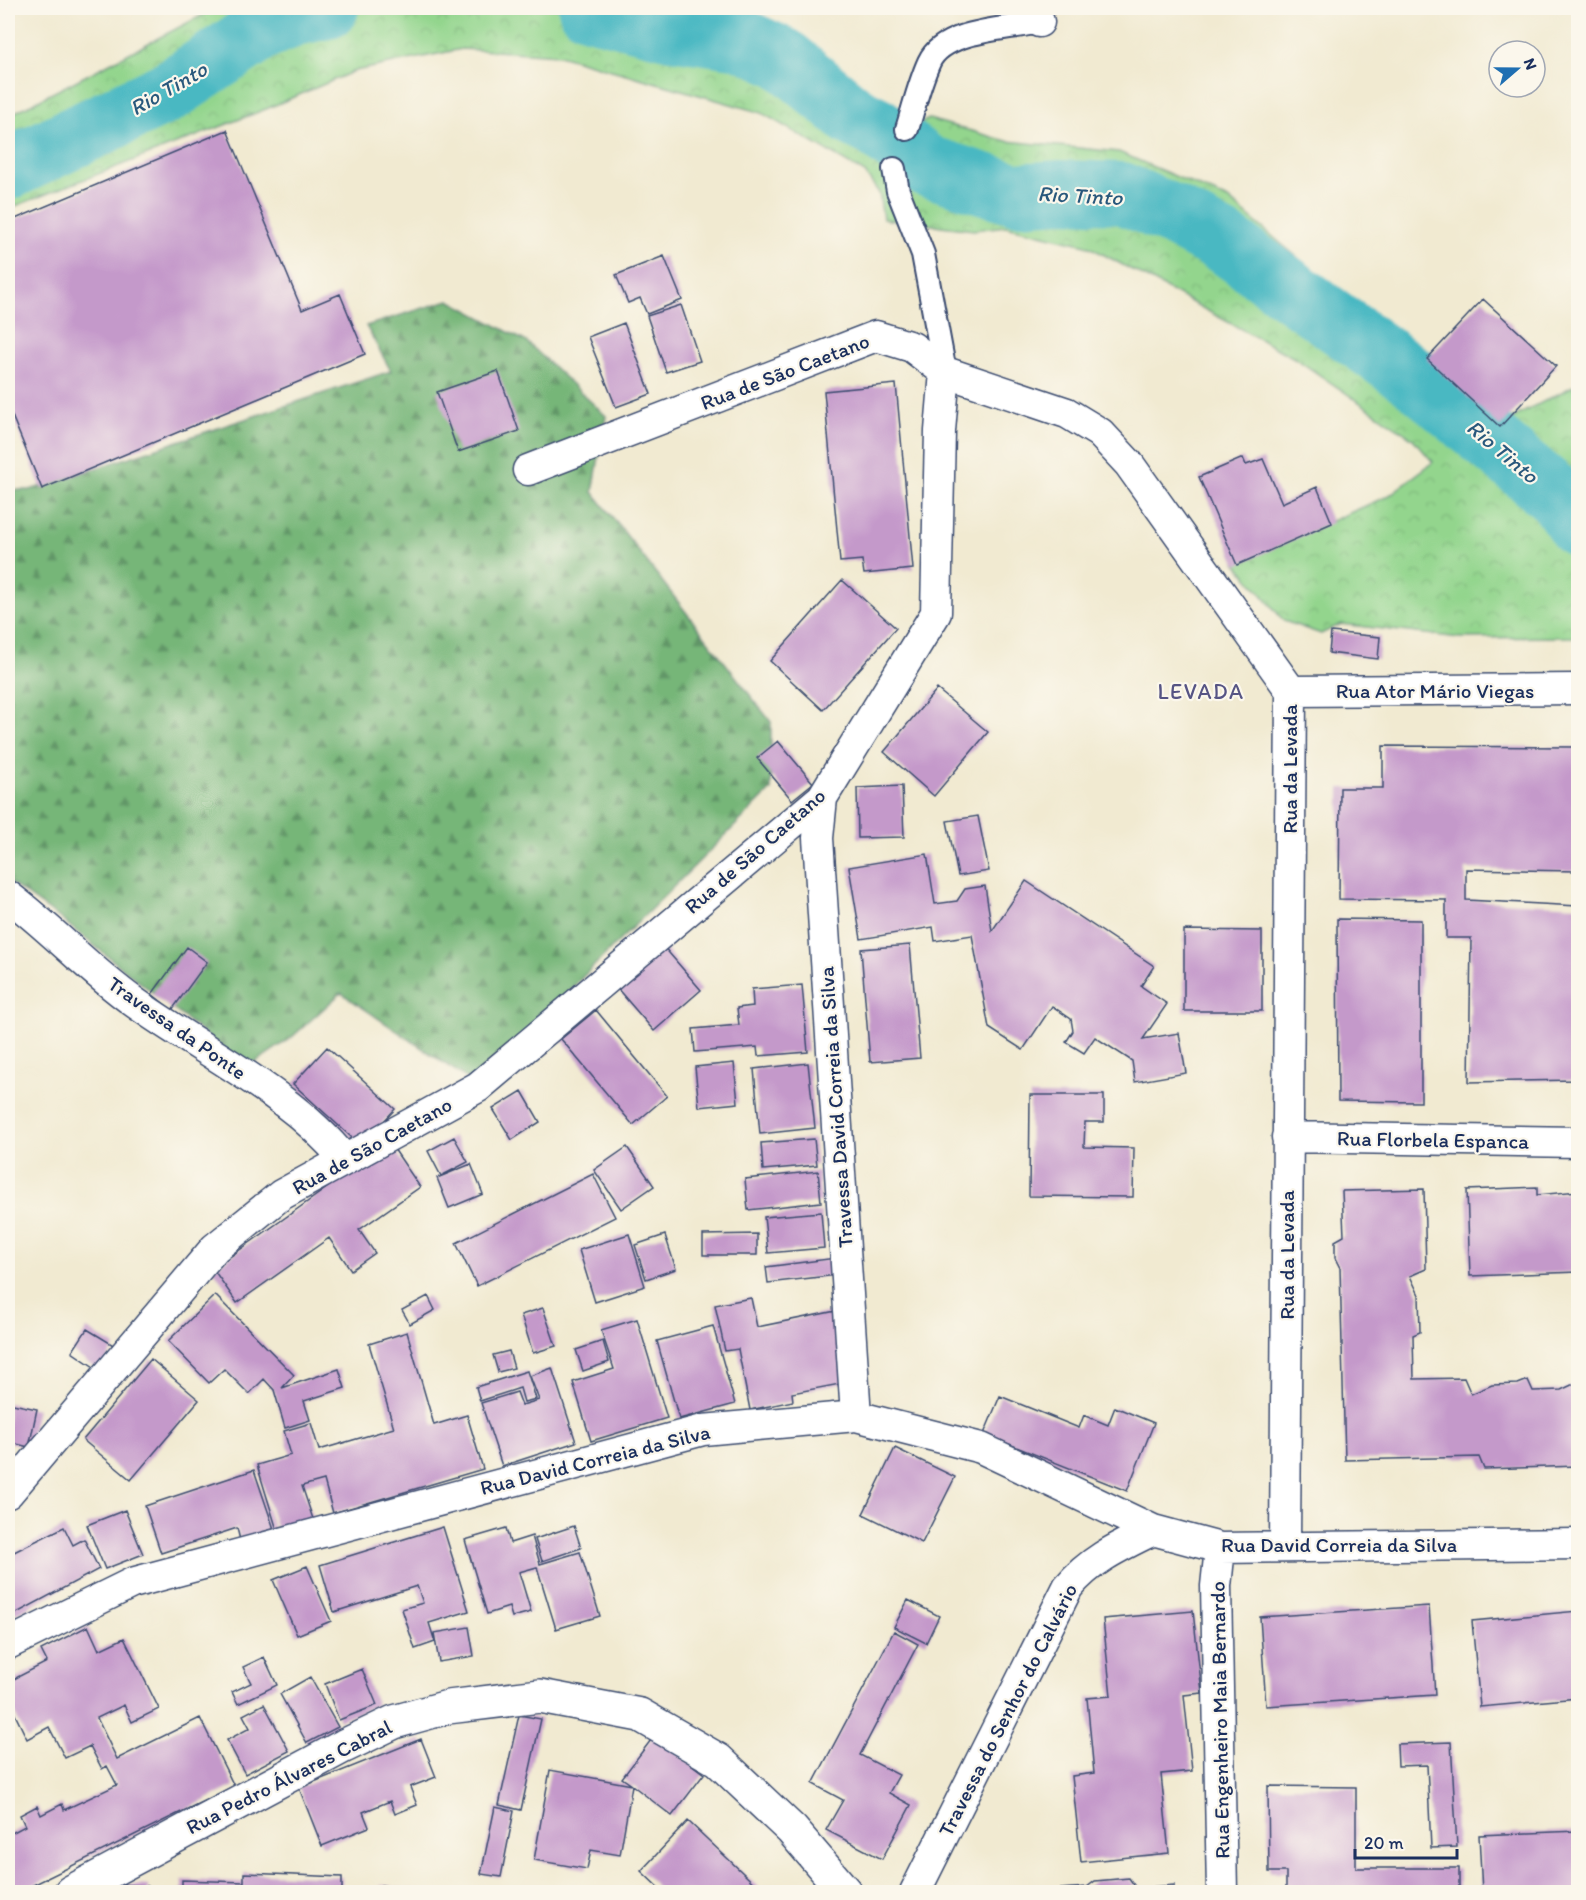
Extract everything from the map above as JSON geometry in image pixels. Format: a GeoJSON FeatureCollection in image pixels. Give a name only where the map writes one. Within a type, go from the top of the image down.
{"type":"FeatureCollection","features":[{"type":"Feature","properties":{"kind":"main road","name":"Rua Pedro Álvares Cabral"},"geometry":{"type":"LineString","coordinates":[[71,1893],[344,1746],[394,1722],[448,1707],[540,1696],[640,1715],[718,1760],[792,1830],[845,1893]]}},
{"type":"Feature","properties":{"kind":"street"},"geometry":{"type":"LineString","coordinates":[[907,129],[929,61],[940,47],[956,38],[1037,15]]}},
{"type":"Feature","properties":{"kind":"street"},"geometry":{"type":"LineString","coordinates":[[894,169],[898,191],[923,254],[945,372]]}},
{"type":"Feature","properties":{"kind":"street","name":"Rua de São Caetano"},"geometry":{"type":"LineString","coordinates":[[10,1486],[215,1248],[282,1195],[478,1087],[822,798],[936,613],[940,431],[945,372],[912,347],[876,336],[528,470]]}},
{"type":"Feature","properties":{"kind":"street","name":"Rua da Levada"},"geometry":{"type":"LineString","coordinates":[[945,372],[1066,413],[1100,433],[1129,464],[1291,691],[1285,1546]]}},
{"type":"Feature","properties":{"kind":"street","name":"Rua Ator Mário Viegas"},"geometry":{"type":"LineString","coordinates":[[1291,691],[1578,689]]}},
{"type":"Feature","properties":{"kind":"street","name":"Travessa David Correia da Silva"},"geometry":{"type":"LineString","coordinates":[[822,798],[818,837],[856,1416]]}},
{"type":"Feature","properties":{"kind":"street","name":"Travessa da Ponte"},"geometry":{"type":"LineString","coordinates":[[8,896],[132,1000],[214,1057],[283,1100],[328,1139],[345,1160]]}},
{"type":"Feature","properties":{"kind":"street","name":"Rua Florbela Espanca"},"geometry":{"type":"LineString","coordinates":[[1287,1137],[1578,1142]]}},
{"type":"Feature","properties":{"kind":"street","name":"Rua David Correia da Silva"},"geometry":{"type":"LineString","coordinates":[[8,1644],[132,1583],[703,1430],[856,1416],[981,1448],[1153,1530],[1220,1548],[1578,1544]]}},
{"type":"Feature","properties":{"kind":"street","name":"Travessa do Senhor do Calvário"},"geometry":{"type":"LineString","coordinates":[[915,1893],[1068,1587],[1082,1570],[1101,1556],[1153,1530]]}},
{"type":"Feature","properties":{"kind":"street","name":"Rua Engenheiro Maia Bernardo"},"geometry":{"type":"LineString","coordinates":[[1220,1548],[1216,1586],[1222,1893]]}},
{"type":"Feature","properties":{"kind":"green space"},"geometry":{"type":"Polygon","coordinates":[[[216,8],[698,8],[790,37],[873,94],[907,129],[929,119],[1007,141],[1119,152],[1228,199],[1480,411],[1509,420],[1573,386],[1578,394],[1578,637],[1460,638],[1341,624],[1321,634],[1284,621],[1236,563],[1388,496],[1433,462],[1413,439],[1296,359],[1086,245],[1006,226],[974,230],[883,219],[879,193],[865,173],[762,113],[559,55],[462,49],[355,71],[266,109],[8,209],[8,116],[216,8]]]}},
{"type":"Feature","properties":{"kind":"green space"},"geometry":{"type":"Polygon","coordinates":[[[449,300],[527,342],[606,416],[593,492],[771,722],[771,790],[475,1084],[341,993],[291,1038],[247,1068],[61,919],[8,881],[8,490],[30,490],[391,371],[366,326],[449,300]]]}},
{"type":"Feature","properties":{"kind":"building"},"geometry":{"type":"Polygon","coordinates":[[[227,130],[302,310],[340,294],[365,354],[42,489],[8,406],[8,222],[227,130]]]}},
{"type":"Feature","properties":{"kind":"building"},"geometry":{"type":"Polygon","coordinates":[[[664,256],[682,300],[647,314],[640,298],[628,303],[616,275],[664,256]]]}},
{"type":"Feature","properties":{"kind":"building"},"geometry":{"type":"Polygon","coordinates":[[[1483,299],[1556,366],[1500,427],[1427,359],[1483,299]]]}},
{"type":"Feature","properties":{"kind":"building"},"geometry":{"type":"Polygon","coordinates":[[[681,305],[700,361],[666,372],[647,316],[681,305]]]}},
{"type":"Feature","properties":{"kind":"building"},"geometry":{"type":"Polygon","coordinates":[[[624,323],[651,394],[616,407],[588,337],[624,323]]]}},
{"type":"Feature","properties":{"kind":"building"},"geometry":{"type":"Polygon","coordinates":[[[498,371],[519,431],[458,452],[437,392],[498,371]]]}},
{"type":"Feature","properties":{"kind":"building"},"geometry":{"type":"Polygon","coordinates":[[[896,384],[913,569],[864,574],[862,560],[840,562],[824,391],[896,384]]]}},
{"type":"Feature","properties":{"kind":"building"},"geometry":{"type":"Polygon","coordinates":[[[1243,458],[1246,465],[1263,459],[1282,503],[1317,487],[1332,523],[1237,565],[1199,477],[1243,458]]]}},
{"type":"Feature","properties":{"kind":"building"},"geometry":{"type":"Polygon","coordinates":[[[842,580],[896,628],[823,710],[770,661],[842,580]]]}},
{"type":"Feature","properties":{"kind":"building"},"geometry":{"type":"Polygon","coordinates":[[[1331,632],[1380,637],[1378,659],[1329,653],[1331,632]]]}},
{"type":"Feature","properties":{"kind":"building"},"geometry":{"type":"Polygon","coordinates":[[[937,689],[988,732],[934,796],[884,752],[937,689]]]}},
{"type":"Feature","properties":{"kind":"building"},"geometry":{"type":"Polygon","coordinates":[[[778,741],[813,783],[792,800],[757,758],[778,741]]]}},
{"type":"Feature","properties":{"kind":"building"},"geometry":{"type":"Polygon","coordinates":[[[1383,746],[1578,747],[1578,871],[1466,869],[1466,900],[1578,906],[1578,1080],[1469,1082],[1471,938],[1446,938],[1446,900],[1339,899],[1340,788],[1383,788],[1383,746]]]}},
{"type":"Feature","properties":{"kind":"building"},"geometry":{"type":"Polygon","coordinates":[[[902,786],[904,837],[858,838],[857,788],[902,786]]]}},
{"type":"Feature","properties":{"kind":"building"},"geometry":{"type":"Polygon","coordinates":[[[978,816],[989,871],[958,876],[947,821],[978,816]]]}},
{"type":"Feature","properties":{"kind":"building"},"geometry":{"type":"Polygon","coordinates":[[[927,854],[935,904],[957,901],[965,889],[985,886],[992,931],[1026,881],[1154,966],[1141,986],[1167,1004],[1143,1039],[1179,1033],[1186,1073],[1135,1082],[1132,1061],[1095,1037],[1084,1053],[1066,1042],[1073,1031],[1071,1019],[1052,1006],[1023,1050],[989,1028],[972,935],[935,941],[933,927],[861,939],[849,867],[927,854]]]}},
{"type":"Feature","properties":{"kind":"building"},"geometry":{"type":"Polygon","coordinates":[[[1337,919],[1421,920],[1421,1102],[1338,1101],[1337,919]]]}},
{"type":"Feature","properties":{"kind":"building"},"geometry":{"type":"Polygon","coordinates":[[[1184,930],[1262,931],[1262,1011],[1184,1011],[1184,930]]]}},
{"type":"Feature","properties":{"kind":"building"},"geometry":{"type":"Polygon","coordinates":[[[910,945],[920,1058],[870,1062],[861,949],[910,945]]]}},
{"type":"Feature","properties":{"kind":"building"},"geometry":{"type":"Polygon","coordinates":[[[663,946],[701,990],[654,1031],[616,987],[663,946]]]}},
{"type":"Feature","properties":{"kind":"building"},"geometry":{"type":"Polygon","coordinates":[[[187,947],[207,962],[172,1010],[152,994],[187,947]]]}},
{"type":"Feature","properties":{"kind":"building"},"geometry":{"type":"Polygon","coordinates":[[[802,985],[808,1052],[758,1056],[757,1047],[695,1052],[693,1029],[739,1025],[737,1008],[753,1006],[752,989],[802,985]]]}},
{"type":"Feature","properties":{"kind":"building"},"geometry":{"type":"Polygon","coordinates":[[[596,1010],[667,1096],[633,1125],[561,1039],[596,1010]]]}},
{"type":"Feature","properties":{"kind":"building"},"geometry":{"type":"Polygon","coordinates":[[[327,1047],[395,1109],[361,1146],[293,1084],[327,1047]]]}},
{"type":"Feature","properties":{"kind":"building"},"geometry":{"type":"Polygon","coordinates":[[[734,1063],[738,1103],[699,1107],[695,1067],[734,1063]]]}},
{"type":"Feature","properties":{"kind":"building"},"geometry":{"type":"Polygon","coordinates":[[[808,1063],[815,1128],[760,1134],[754,1069],[808,1063]]]}},
{"type":"Feature","properties":{"kind":"building"},"geometry":{"type":"Polygon","coordinates":[[[522,1091],[540,1122],[512,1140],[493,1109],[522,1091]]]}},
{"type":"Feature","properties":{"kind":"building"},"geometry":{"type":"Polygon","coordinates":[[[1030,1095],[1104,1095],[1104,1122],[1085,1122],[1084,1147],[1134,1148],[1133,1197],[1029,1196],[1030,1095]]]}},
{"type":"Feature","properties":{"kind":"building"},"geometry":{"type":"Polygon","coordinates":[[[454,1137],[468,1162],[441,1176],[428,1151],[454,1137]]]}},
{"type":"Feature","properties":{"kind":"building"},"geometry":{"type":"Polygon","coordinates":[[[814,1139],[817,1165],[763,1170],[761,1143],[814,1139]]]}},
{"type":"Feature","properties":{"kind":"building"},"geometry":{"type":"Polygon","coordinates":[[[390,1143],[420,1187],[359,1230],[375,1253],[351,1270],[329,1238],[237,1303],[213,1269],[390,1143]]]}},
{"type":"Feature","properties":{"kind":"building"},"geometry":{"type":"Polygon","coordinates":[[[627,1147],[654,1186],[621,1209],[594,1170],[627,1147]]]}},
{"type":"Feature","properties":{"kind":"building"},"geometry":{"type":"Polygon","coordinates":[[[471,1164],[483,1194],[449,1208],[437,1178],[471,1164]]]}},
{"type":"Feature","properties":{"kind":"building"},"geometry":{"type":"Polygon","coordinates":[[[818,1171],[821,1202],[748,1210],[745,1179],[818,1171]]]}},
{"type":"Feature","properties":{"kind":"building"},"geometry":{"type":"Polygon","coordinates":[[[593,1174],[615,1217],[477,1286],[456,1243],[593,1174]]]}},
{"type":"Feature","properties":{"kind":"building"},"geometry":{"type":"Polygon","coordinates":[[[1537,1187],[1537,1195],[1578,1191],[1578,1272],[1470,1276],[1467,1190],[1537,1187]]]}},
{"type":"Feature","properties":{"kind":"building"},"geometry":{"type":"Polygon","coordinates":[[[1424,1189],[1426,1269],[1410,1276],[1419,1295],[1420,1332],[1413,1335],[1414,1379],[1464,1378],[1471,1394],[1492,1385],[1518,1384],[1528,1380],[1533,1391],[1561,1390],[1578,1382],[1578,1466],[1484,1469],[1479,1457],[1345,1460],[1340,1268],[1335,1258],[1335,1241],[1344,1236],[1342,1191],[1424,1189]]]}},
{"type":"Feature","properties":{"kind":"building"},"geometry":{"type":"Polygon","coordinates":[[[821,1212],[824,1248],[768,1253],[764,1217],[821,1212]]]}},
{"type":"Feature","properties":{"kind":"building"},"geometry":{"type":"Polygon","coordinates":[[[629,1234],[645,1286],[595,1302],[579,1250],[629,1234]]]}},
{"type":"Feature","properties":{"kind":"building"},"geometry":{"type":"Polygon","coordinates":[[[757,1234],[757,1255],[703,1255],[703,1235],[757,1234]]]}},
{"type":"Feature","properties":{"kind":"building"},"geometry":{"type":"Polygon","coordinates":[[[665,1235],[676,1269],[646,1279],[635,1245],[665,1235]]]}},
{"type":"Feature","properties":{"kind":"building"},"geometry":{"type":"Polygon","coordinates":[[[836,1258],[837,1275],[768,1283],[766,1267],[836,1258]]]}},
{"type":"Feature","properties":{"kind":"building"},"geometry":{"type":"Polygon","coordinates":[[[215,1295],[294,1375],[282,1388],[339,1369],[345,1388],[304,1401],[310,1420],[285,1428],[274,1390],[264,1379],[249,1394],[224,1369],[209,1383],[168,1341],[215,1295]]]}},
{"type":"Feature","properties":{"kind":"building"},"geometry":{"type":"Polygon","coordinates":[[[428,1296],[435,1310],[410,1324],[402,1310],[428,1296]]]}},
{"type":"Feature","properties":{"kind":"building"},"geometry":{"type":"Polygon","coordinates":[[[751,1298],[757,1327],[841,1310],[856,1381],[792,1393],[793,1401],[750,1410],[738,1349],[725,1351],[715,1305],[751,1298]]]}},
{"type":"Feature","properties":{"kind":"building"},"geometry":{"type":"Polygon","coordinates":[[[543,1308],[556,1346],[533,1353],[521,1315],[543,1308]]]}},
{"type":"Feature","properties":{"kind":"building"},"geometry":{"type":"Polygon","coordinates":[[[637,1319],[667,1418],[591,1441],[573,1382],[614,1369],[601,1330],[637,1319]]]}},
{"type":"Feature","properties":{"kind":"building"},"geometry":{"type":"Polygon","coordinates":[[[713,1326],[735,1404],[679,1419],[657,1341],[713,1326]]]}},
{"type":"Feature","properties":{"kind":"building"},"geometry":{"type":"Polygon","coordinates":[[[87,1329],[115,1346],[100,1371],[72,1352],[87,1329]]]}},
{"type":"Feature","properties":{"kind":"building"},"geometry":{"type":"Polygon","coordinates":[[[407,1332],[434,1425],[467,1415],[483,1469],[333,1513],[324,1480],[302,1486],[313,1519],[277,1530],[257,1465],[291,1455],[284,1431],[311,1423],[319,1450],[394,1428],[369,1344],[407,1332]]]}},
{"type":"Feature","properties":{"kind":"building"},"geometry":{"type":"Polygon","coordinates":[[[603,1341],[609,1362],[583,1371],[576,1350],[603,1341]]]}},
{"type":"Feature","properties":{"kind":"building"},"geometry":{"type":"Polygon","coordinates":[[[509,1351],[514,1368],[498,1372],[493,1355],[509,1351]]]}},
{"type":"Feature","properties":{"kind":"building"},"geometry":{"type":"Polygon","coordinates":[[[151,1359],[199,1400],[131,1480],[83,1440],[151,1359]]]}},
{"type":"Feature","properties":{"kind":"building"},"geometry":{"type":"Polygon","coordinates":[[[552,1368],[576,1442],[502,1466],[481,1403],[517,1392],[522,1405],[539,1400],[530,1376],[552,1368]]]}},
{"type":"Feature","properties":{"kind":"building"},"geometry":{"type":"Polygon","coordinates":[[[527,1371],[536,1399],[524,1402],[520,1388],[480,1401],[476,1387],[527,1371]]]}},
{"type":"Feature","properties":{"kind":"building"},"geometry":{"type":"Polygon","coordinates":[[[1000,1396],[1079,1428],[1084,1415],[1108,1425],[1115,1407],[1154,1423],[1127,1491],[984,1434],[1000,1396]]]}},
{"type":"Feature","properties":{"kind":"building"},"geometry":{"type":"Polygon","coordinates":[[[8,1403],[37,1409],[29,1447],[8,1442],[8,1403]]]}},
{"type":"Feature","properties":{"kind":"building"},"geometry":{"type":"Polygon","coordinates":[[[895,1448],[955,1477],[922,1543],[863,1514],[895,1448]]]}},
{"type":"Feature","properties":{"kind":"building"},"geometry":{"type":"Polygon","coordinates":[[[254,1470],[274,1529],[240,1540],[237,1528],[161,1553],[145,1506],[254,1470]]]}},
{"type":"Feature","properties":{"kind":"building"},"geometry":{"type":"Polygon","coordinates":[[[125,1510],[143,1554],[105,1569],[87,1525],[125,1510]]]}},
{"type":"Feature","properties":{"kind":"building"},"geometry":{"type":"Polygon","coordinates":[[[574,1526],[581,1548],[542,1561],[535,1539],[574,1526]]]}},
{"type":"Feature","properties":{"kind":"building"},"geometry":{"type":"Polygon","coordinates":[[[64,1527],[73,1545],[84,1539],[99,1569],[15,1614],[8,1598],[8,1555],[64,1527]]]}},
{"type":"Feature","properties":{"kind":"building"},"geometry":{"type":"Polygon","coordinates":[[[443,1527],[469,1611],[429,1623],[435,1642],[415,1649],[402,1609],[423,1603],[417,1586],[334,1612],[320,1565],[443,1527]]]}},
{"type":"Feature","properties":{"kind":"building"},"geometry":{"type":"Polygon","coordinates":[[[506,1528],[510,1543],[532,1536],[540,1564],[580,1552],[600,1616],[556,1629],[537,1567],[519,1572],[531,1612],[512,1617],[509,1607],[487,1614],[465,1540],[506,1528]]]}},
{"type":"Feature","properties":{"kind":"building"},"geometry":{"type":"Polygon","coordinates":[[[307,1566],[331,1621],[297,1635],[273,1580],[307,1566]]]}},
{"type":"Feature","properties":{"kind":"building"},"geometry":{"type":"Polygon","coordinates":[[[908,1600],[939,1616],[926,1643],[894,1627],[908,1600]]]}},
{"type":"Feature","properties":{"kind":"building"},"geometry":{"type":"Polygon","coordinates":[[[1429,1606],[1435,1695],[1266,1706],[1260,1617],[1429,1606]]]}},
{"type":"Feature","properties":{"kind":"building"},"geometry":{"type":"Polygon","coordinates":[[[1193,1611],[1202,1693],[1184,1695],[1192,1771],[1161,1774],[1169,1853],[1081,1862],[1072,1776],[1094,1773],[1087,1698],[1111,1696],[1103,1619],[1193,1611]]]}},
{"type":"Feature","properties":{"kind":"building"},"geometry":{"type":"Polygon","coordinates":[[[1578,1611],[1578,1698],[1480,1707],[1472,1621],[1578,1611]]]}},
{"type":"Feature","properties":{"kind":"building"},"geometry":{"type":"Polygon","coordinates":[[[88,1626],[99,1650],[124,1638],[159,1709],[132,1722],[124,1705],[97,1718],[117,1759],[200,1718],[234,1786],[19,1892],[8,1892],[8,1835],[25,1826],[20,1815],[37,1806],[41,1815],[62,1804],[64,1810],[117,1785],[107,1766],[102,1769],[90,1746],[65,1758],[49,1727],[27,1739],[8,1700],[8,1682],[47,1662],[41,1650],[88,1626]]]}},
{"type":"Feature","properties":{"kind":"building"},"geometry":{"type":"Polygon","coordinates":[[[469,1627],[474,1656],[439,1662],[434,1633],[469,1627]]]}},
{"type":"Feature","properties":{"kind":"building"},"geometry":{"type":"Polygon","coordinates":[[[894,1631],[918,1644],[860,1755],[899,1775],[889,1793],[911,1805],[882,1859],[826,1830],[843,1800],[813,1784],[894,1631]]]}},
{"type":"Feature","properties":{"kind":"building"},"geometry":{"type":"Polygon","coordinates":[[[264,1657],[277,1685],[238,1704],[232,1692],[251,1683],[243,1667],[264,1657]]]}},
{"type":"Feature","properties":{"kind":"building"},"geometry":{"type":"Polygon","coordinates":[[[362,1669],[377,1705],[339,1720],[325,1684],[362,1669]]]}},
{"type":"Feature","properties":{"kind":"building"},"geometry":{"type":"Polygon","coordinates":[[[310,1677],[338,1727],[307,1743],[280,1694],[310,1677]]]}},
{"type":"Feature","properties":{"kind":"building"},"geometry":{"type":"Polygon","coordinates":[[[264,1704],[289,1751],[245,1774],[227,1740],[250,1728],[243,1715],[264,1704]]]}},
{"type":"Feature","properties":{"kind":"building"},"geometry":{"type":"Polygon","coordinates":[[[519,1715],[541,1719],[521,1810],[499,1805],[519,1715]]]}},
{"type":"Feature","properties":{"kind":"building"},"geometry":{"type":"Polygon","coordinates":[[[654,1736],[704,1774],[672,1816],[622,1778],[654,1736]]]}},
{"type":"Feature","properties":{"kind":"building"},"geometry":{"type":"Polygon","coordinates":[[[421,1739],[436,1777],[410,1787],[417,1805],[395,1814],[390,1801],[363,1812],[369,1827],[322,1846],[299,1788],[421,1739]]]}},
{"type":"Feature","properties":{"kind":"building"},"geometry":{"type":"Polygon","coordinates":[[[1451,1742],[1457,1847],[1431,1848],[1427,1765],[1398,1766],[1397,1744],[1451,1742]]]}},
{"type":"Feature","properties":{"kind":"building"},"geometry":{"type":"Polygon","coordinates":[[[550,1770],[632,1785],[620,1855],[591,1850],[587,1869],[534,1860],[550,1770]]]}},
{"type":"Feature","properties":{"kind":"building"},"geometry":{"type":"Polygon","coordinates":[[[1268,1786],[1356,1787],[1356,1868],[1459,1868],[1459,1892],[1286,1892],[1286,1872],[1269,1872],[1268,1786]]]}},
{"type":"Feature","properties":{"kind":"building"},"geometry":{"type":"Polygon","coordinates":[[[495,1807],[514,1811],[501,1877],[481,1874],[495,1807]]]}},
{"type":"Feature","properties":{"kind":"building"},"geometry":{"type":"Polygon","coordinates":[[[688,1821],[763,1892],[663,1892],[641,1871],[688,1821]]]}},
{"type":"Feature","properties":{"kind":"building"},"geometry":{"type":"Polygon","coordinates":[[[1578,1831],[1578,1892],[1482,1892],[1479,1835],[1578,1831]]]}},
{"type":"Feature","properties":{"kind":"building"},"geometry":{"type":"Polygon","coordinates":[[[244,1873],[342,1877],[342,1892],[182,1892],[182,1880],[244,1882],[244,1873]]]}},
{"type":"Feature","properties":{"kind":"building"},"geometry":{"type":"Polygon","coordinates":[[[1129,1878],[1136,1888],[1174,1885],[1174,1892],[1060,1892],[1060,1889],[1087,1887],[1095,1881],[1129,1878]]]}},
{"type":"Feature","properties":{"kind":"building"},"geometry":{"type":"Polygon","coordinates":[[[114,1884],[148,1886],[148,1892],[113,1892],[114,1884]]]}},
{"type":"Feature","properties":{"kind":"building"},"geometry":{"type":"Polygon","coordinates":[[[381,1885],[421,1891],[421,1892],[380,1892],[381,1885]]]}},
{"type":"Feature","properties":{"kind":"waterway","name":"Rio Tinto"},"geometry":{"type":"LineString","coordinates":[[8,169],[168,92],[264,28],[300,14],[328,8]]}},
{"type":"Feature","properties":{"kind":"waterway","name":"Rio Tinto"},"geometry":{"type":"LineString","coordinates":[[589,8],[671,29],[741,39],[783,58],[852,115],[876,127],[927,166],[1017,194],[1061,191],[1122,193],[1174,216],[1229,246],[1416,379],[1558,497],[1578,526]]}},
{"type":"Feature","properties":{"kind":"district","name":"LEVADA"},"geometry":{"type":"Point","coordinates":[1201,691]}}]}
